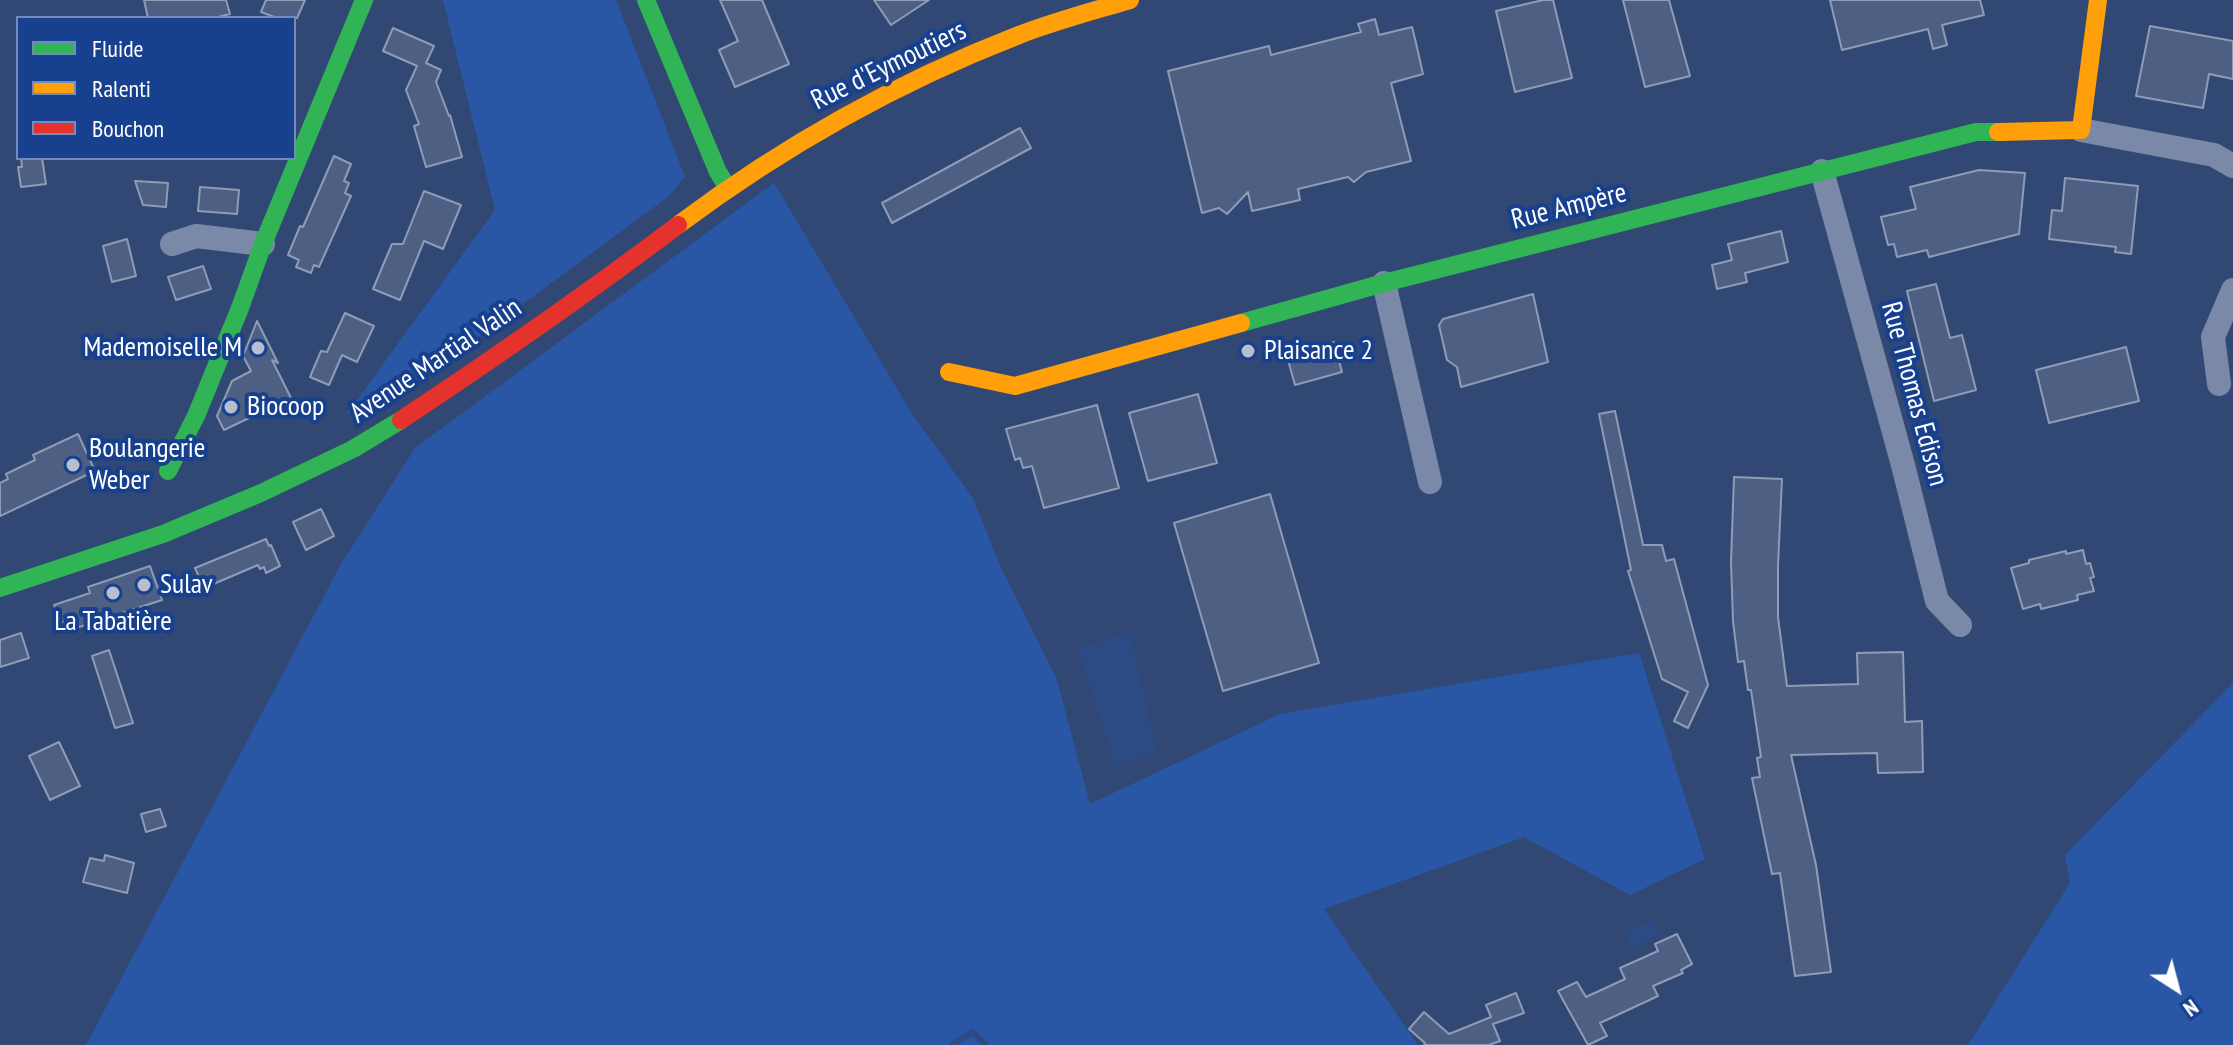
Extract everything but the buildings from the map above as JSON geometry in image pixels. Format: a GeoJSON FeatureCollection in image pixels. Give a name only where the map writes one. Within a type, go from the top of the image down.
{"type":"FeatureCollection","features":[{"type":"Feature","properties":{"kind":"street"},"geometry":{"type":"LineString","coordinates":[[168,471],[196,416],[364,0]]}},
{"type":"Feature","properties":{"kind":"street"},"geometry":{"type":"LineString","coordinates":[[646,0],[718,172],[728,188]]}},
{"type":"Feature","properties":{"kind":"street","name":"Rue d'Eymoutiers"},"geometry":{"type":"LineString","coordinates":[[728,188],[836,120],[905,84],[1021,34],[1130,0]]}},
{"type":"Feature","properties":{"kind":"street"},"geometry":{"type":"LineString","coordinates":[[2098,0],[2081,130],[2214,155],[2233,166]]}},
{"type":"Feature","properties":{"kind":"street","name":"Rue Ampère"},"geometry":{"type":"LineString","coordinates":[[949,372],[1015,386],[1384,283],[1976,132],[2081,130]]}},
{"type":"Feature","properties":{"kind":"street","name":"Rue Thomas Edison"},"geometry":{"type":"LineString","coordinates":[[1822,171],[1937,601],[1960,625]]}},
{"type":"Feature","properties":{"kind":"street","name":"Avenue Martial Valin"},"geometry":{"type":"LineString","coordinates":[[0,588],[163,534],[261,493],[366,442],[522,338],[728,188]]}},
{"type":"Feature","properties":{"kind":"street"},"geometry":{"type":"LineString","coordinates":[[172,244],[196,236],[263,244]]}},
{"type":"Feature","properties":{"kind":"street"},"geometry":{"type":"LineString","coordinates":[[1384,283],[1430,482]]}},
{"type":"Feature","properties":{"kind":"street"},"geometry":{"type":"LineString","coordinates":[[2219,384],[2213,337],[2233,290]]}},
{"type":"Feature","properties":{"kind":"shaded area"},"geometry":{"type":"Polygon","coordinates":[[[443,0],[616,0],[685,177],[668,197],[436,368],[346,415],[495,210],[443,0]]]}},
{"type":"Feature","properties":{"kind":"shaded area"},"geometry":{"type":"Polygon","coordinates":[[[774,183],[914,417],[973,498],[1002,570],[1057,680],[1090,804],[1280,714],[1639,653],[1705,859],[1630,895],[1524,837],[1324,909],[1418,1045],[86,1045],[341,564],[415,448],[774,183]]]}},
{"type":"Feature","properties":{"kind":"shaded area"},"geometry":{"type":"Polygon","coordinates":[[[1130,632],[1157,751],[1115,767],[1078,648],[1130,632]]]}},
{"type":"Feature","properties":{"kind":"shaded area"},"geometry":{"type":"Polygon","coordinates":[[[2233,683],[2233,1045],[1968,1045],[2070,883],[2065,855],[2233,683]]]}},
{"type":"Feature","properties":{"kind":"shaded area"},"geometry":{"type":"Polygon","coordinates":[[[1653,920],[1660,934],[1631,948],[1624,933],[1653,920]]]}},
{"type":"Feature","properties":{"kind":"waterway"},"geometry":{"type":"LineString","coordinates":[[952,1045],[972,1032],[986,1045]]}},
{"type":"Feature","properties":{"kind":"traffic: fast"},"geometry":{"type":"LineString","coordinates":[[168,471],[196,416],[364,0]]}},
{"type":"Feature","properties":{"kind":"traffic: fast"},"geometry":{"type":"LineString","coordinates":[[646,0],[718,172],[728,188]]}},
{"type":"Feature","properties":{"kind":"traffic: fast"},"geometry":{"type":"LineString","coordinates":[[1241,323],[1384,283],[1976,132],[1998,132]]}},
{"type":"Feature","properties":{"kind":"traffic: fast"},"geometry":{"type":"LineString","coordinates":[[0,588],[163,534],[261,493],[353,449],[401,420]]}},
{"type":"Feature","properties":{"kind":"traffic: slow"},"geometry":{"type":"LineString","coordinates":[[678,225],[800,142],[885,95],[1019,35],[1130,0]]}},
{"type":"Feature","properties":{"kind":"traffic: slow"},"geometry":{"type":"LineString","coordinates":[[1998,132],[2081,130],[2098,0]]}},
{"type":"Feature","properties":{"kind":"traffic: slow"},"geometry":{"type":"LineString","coordinates":[[949,372],[1015,386],[1241,323]]}},
{"type":"Feature","properties":{"kind":"traffic: jam"},"geometry":{"type":"LineString","coordinates":[[401,420],[678,225]]}},
{"type":"Feature","properties":{"kind":"place","name":"Mademoiselle M"},"geometry":{"type":"Point","coordinates":[258,348]}},
{"type":"Feature","properties":{"kind":"place","name":"Plaisance 2"},"geometry":{"type":"Point","coordinates":[1248,351]}},
{"type":"Feature","properties":{"kind":"place","name":"Biocoop"},"geometry":{"type":"Point","coordinates":[231,407]}},
{"type":"Feature","properties":{"kind":"place","name":"Boulangerie Weber"},"geometry":{"type":"Point","coordinates":[73,465]}},
{"type":"Feature","properties":{"kind":"place","name":"Sulav"},"geometry":{"type":"Point","coordinates":[144,585]}},
{"type":"Feature","properties":{"kind":"place","name":"La Tabatière"},"geometry":{"type":"Point","coordinates":[113,593]}}]}
